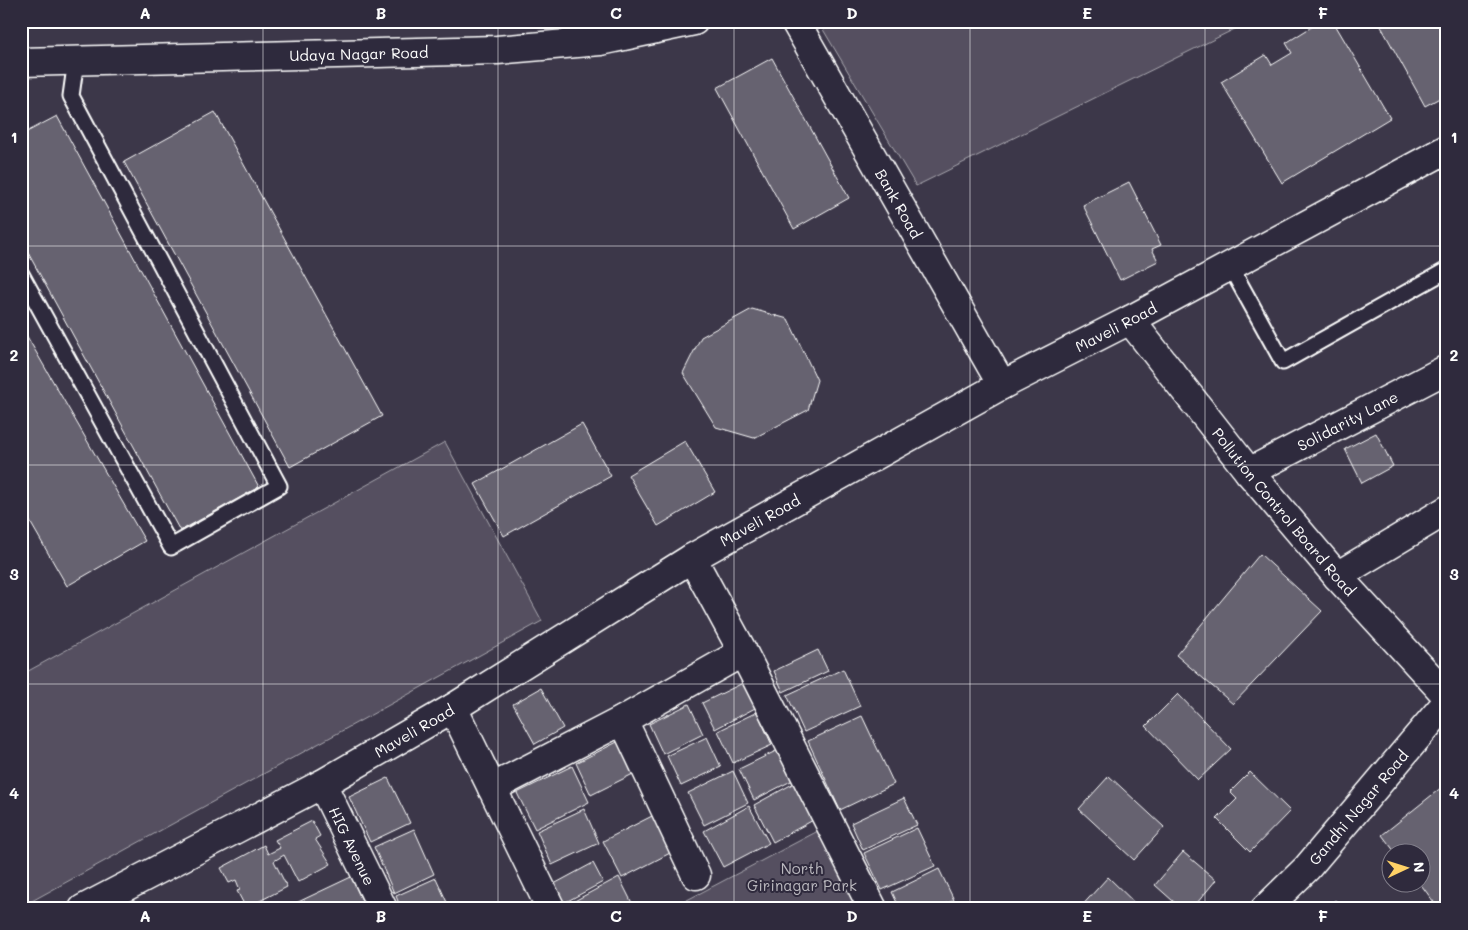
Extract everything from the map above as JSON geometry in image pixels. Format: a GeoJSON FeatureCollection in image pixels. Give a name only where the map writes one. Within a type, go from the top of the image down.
{"type":"FeatureCollection","features":[{"type":"Feature","properties":{"kind":"street","name":"Udaya Nagar Road"},"geometry":{"type":"LineString","coordinates":[[21,62],[248,58],[497,50],[600,41],[694,21]]}},
{"type":"Feature","properties":{"kind":"street","name":"Bank Road"},"geometry":{"type":"LineString","coordinates":[[795,21],[1002,385]]}},
{"type":"Feature","properties":{"kind":"street","name":"Maveli Road"},"geometry":{"type":"LineString","coordinates":[[83,909],[322,784],[453,708],[692,558],[1002,385],[1130,320],[1447,149]]}},
{"type":"Feature","properties":{"kind":"street","name":"Pollution Control Board Road"},"geometry":{"type":"LineString","coordinates":[[1130,320],[1249,472],[1337,576],[1447,696]]}},
{"type":"Feature","properties":{"kind":"street","name":"Solidarity Lane"},"geometry":{"type":"LineString","coordinates":[[1249,472],[1447,369]]}},
{"type":"Feature","properties":{"kind":"street"},"geometry":{"type":"LineString","coordinates":[[1337,576],[1447,510]]}},
{"type":"Feature","properties":{"kind":"street"},"geometry":{"type":"LineString","coordinates":[[692,558],[743,652],[873,909]]}},
{"type":"Feature","properties":{"kind":"street"},"geometry":{"type":"LineString","coordinates":[[492,788],[623,720],[743,652]]}},
{"type":"Feature","properties":{"kind":"street","name":"Gandhi Nagar Road"},"geometry":{"type":"LineString","coordinates":[[1265,909],[1307,868],[1447,702]]}},
{"type":"Feature","properties":{"kind":"street"},"geometry":{"type":"LineString","coordinates":[[453,708],[551,909]]}},
{"type":"Feature","properties":{"kind":"street"},"geometry":{"type":"LineString","coordinates":[[623,720],[696,875]]}},
{"type":"Feature","properties":{"kind":"street","name":"HIG Avenue"},"geometry":{"type":"LineString","coordinates":[[322,784],[383,909]]}},
{"type":"Feature","properties":{"kind":"lane"},"geometry":{"type":"LineString","coordinates":[[21,274],[170,547],[279,486],[71,96],[76,60]]}},
{"type":"Feature","properties":{"kind":"lane"},"geometry":{"type":"LineString","coordinates":[[1230,266],[1283,362],[1447,270]]}},
{"type":"Feature","properties":{"kind":"green space"},"geometry":{"type":"Polygon","coordinates":[[[818,21],[1251,21],[916,186],[818,21]]]}},
{"type":"Feature","properties":{"kind":"green space"},"geometry":{"type":"Polygon","coordinates":[[[445,442],[542,621],[21,907],[21,675],[445,442]]]}},
{"type":"Feature","properties":{"kind":"green space","name":"North Girinagar Park"},"geometry":{"type":"Polygon","coordinates":[[[818,831],[859,909],[670,909],[818,831]]]}},
{"type":"Feature","properties":{"kind":"building"},"geometry":{"type":"Polygon","coordinates":[[[1321,21],[1333,21],[1390,118],[1282,183],[1221,82],[1266,55],[1272,65],[1292,53],[1286,43],[1321,21]]]}},
{"type":"Feature","properties":{"kind":"building"},"geometry":{"type":"Polygon","coordinates":[[[1378,21],[1447,21],[1447,94],[1425,106],[1378,21]]]}},
{"type":"Feature","properties":{"kind":"building"},"geometry":{"type":"Polygon","coordinates":[[[772,58],[849,198],[794,229],[717,88],[772,58]]]}},
{"type":"Feature","properties":{"kind":"building"},"geometry":{"type":"Polygon","coordinates":[[[215,112],[382,416],[290,467],[124,162],[215,112]]]}},
{"type":"Feature","properties":{"kind":"building"},"geometry":{"type":"Polygon","coordinates":[[[57,116],[259,487],[180,531],[21,240],[21,135],[57,116]]]}},
{"type":"Feature","properties":{"kind":"building"},"geometry":{"type":"Polygon","coordinates":[[[1129,182],[1161,245],[1152,249],[1158,261],[1120,280],[1083,205],[1129,182]]]}},
{"type":"Feature","properties":{"kind":"building"},"geometry":{"type":"Polygon","coordinates":[[[752,309],[788,319],[817,380],[808,410],[754,438],[716,427],[683,373],[701,337],[752,309]]]}},
{"type":"Feature","properties":{"kind":"building"},"geometry":{"type":"Polygon","coordinates":[[[21,326],[145,541],[67,586],[21,506],[21,326]]]}},
{"type":"Feature","properties":{"kind":"building"},"geometry":{"type":"Polygon","coordinates":[[[582,424],[611,476],[504,536],[475,484],[582,424]]]}},
{"type":"Feature","properties":{"kind":"building"},"geometry":{"type":"Polygon","coordinates":[[[1376,433],[1393,466],[1362,483],[1345,449],[1376,433]]]}},
{"type":"Feature","properties":{"kind":"building"},"geometry":{"type":"Polygon","coordinates":[[[685,441],[715,492],[658,526],[628,475],[685,441]]]}},
{"type":"Feature","properties":{"kind":"building"},"geometry":{"type":"Polygon","coordinates":[[[1260,554],[1322,611],[1233,704],[1176,655],[1260,554]]]}},
{"type":"Feature","properties":{"kind":"building"},"geometry":{"type":"Polygon","coordinates":[[[818,650],[828,671],[783,692],[774,671],[818,650]]]}},
{"type":"Feature","properties":{"kind":"building"},"geometry":{"type":"Polygon","coordinates":[[[843,669],[860,706],[804,732],[787,695],[843,669]]]}},
{"type":"Feature","properties":{"kind":"building"},"geometry":{"type":"Polygon","coordinates":[[[747,681],[759,706],[715,729],[702,703],[747,681]]]}},
{"type":"Feature","properties":{"kind":"building"},"geometry":{"type":"Polygon","coordinates":[[[541,688],[563,728],[535,744],[513,704],[541,688]]]}},
{"type":"Feature","properties":{"kind":"building"},"geometry":{"type":"Polygon","coordinates":[[[1178,694],[1231,749],[1198,780],[1146,726],[1178,694]]]}},
{"type":"Feature","properties":{"kind":"building"},"geometry":{"type":"Polygon","coordinates":[[[689,704],[703,734],[663,754],[649,724],[689,704]]]}},
{"type":"Feature","properties":{"kind":"building"},"geometry":{"type":"Polygon","coordinates":[[[757,712],[772,745],[733,763],[718,731],[757,712]]]}},
{"type":"Feature","properties":{"kind":"building"},"geometry":{"type":"Polygon","coordinates":[[[862,716],[894,784],[840,810],[808,741],[862,716]]]}},
{"type":"Feature","properties":{"kind":"building"},"geometry":{"type":"Polygon","coordinates":[[[707,737],[721,767],[681,786],[667,756],[707,737]]]}},
{"type":"Feature","properties":{"kind":"building"},"geometry":{"type":"Polygon","coordinates":[[[625,738],[641,770],[591,795],[576,763],[625,738]]]}},
{"type":"Feature","properties":{"kind":"building"},"geometry":{"type":"Polygon","coordinates":[[[778,750],[793,780],[754,800],[739,769],[778,750]]]}},
{"type":"Feature","properties":{"kind":"building"},"geometry":{"type":"Polygon","coordinates":[[[572,766],[589,802],[535,829],[517,793],[572,766]]]}},
{"type":"Feature","properties":{"kind":"building"},"geometry":{"type":"Polygon","coordinates":[[[733,771],[748,803],[704,825],[688,793],[733,771]]]}},
{"type":"Feature","properties":{"kind":"building"},"geometry":{"type":"Polygon","coordinates":[[[1250,772],[1290,811],[1250,852],[1217,819],[1237,799],[1230,792],[1250,772]]]}},
{"type":"Feature","properties":{"kind":"building"},"geometry":{"type":"Polygon","coordinates":[[[1109,776],[1164,827],[1134,860],[1079,809],[1109,776]]]}},
{"type":"Feature","properties":{"kind":"building"},"geometry":{"type":"Polygon","coordinates":[[[388,778],[410,823],[370,842],[349,797],[388,778]]]}},
{"type":"Feature","properties":{"kind":"building"},"geometry":{"type":"Polygon","coordinates":[[[798,781],[817,818],[773,842],[754,805],[798,781]]]}},
{"type":"Feature","properties":{"kind":"building"},"geometry":{"type":"Polygon","coordinates":[[[1447,783],[1447,909],[1439,909],[1426,892],[1430,892],[1430,842],[1387,842],[1382,835],[1447,783]]]}},
{"type":"Feature","properties":{"kind":"building"},"geometry":{"type":"Polygon","coordinates":[[[904,798],[917,825],[863,850],[851,823],[904,798]]]}},
{"type":"Feature","properties":{"kind":"building"},"geometry":{"type":"Polygon","coordinates":[[[749,806],[769,843],[723,867],[704,831],[749,806]]]}},
{"type":"Feature","properties":{"kind":"building"},"geometry":{"type":"Polygon","coordinates":[[[584,809],[599,843],[552,865],[537,831],[584,809]]]}},
{"type":"Feature","properties":{"kind":"building"},"geometry":{"type":"Polygon","coordinates":[[[654,815],[672,852],[622,878],[603,841],[654,815]]]}},
{"type":"Feature","properties":{"kind":"building"},"geometry":{"type":"Polygon","coordinates":[[[312,821],[320,836],[315,839],[331,864],[298,882],[284,855],[274,861],[287,887],[246,908],[237,891],[240,890],[236,880],[229,883],[221,868],[264,845],[268,854],[280,848],[275,840],[312,821]]]}},
{"type":"Feature","properties":{"kind":"building"},"geometry":{"type":"Polygon","coordinates":[[[917,828],[935,866],[882,890],[864,853],[917,828]]]}},
{"type":"Feature","properties":{"kind":"building"},"geometry":{"type":"Polygon","coordinates":[[[414,829],[434,874],[394,893],[374,847],[414,829]]]}},
{"type":"Feature","properties":{"kind":"building"},"geometry":{"type":"Polygon","coordinates":[[[1183,852],[1216,880],[1192,909],[1182,909],[1155,885],[1183,852]]]}},
{"type":"Feature","properties":{"kind":"building"},"geometry":{"type":"Polygon","coordinates":[[[593,863],[603,882],[564,903],[554,884],[593,863]]]}},
{"type":"Feature","properties":{"kind":"building"},"geometry":{"type":"Polygon","coordinates":[[[939,869],[954,900],[936,909],[900,909],[892,892],[939,869]]]}},
{"type":"Feature","properties":{"kind":"building"},"geometry":{"type":"Polygon","coordinates":[[[351,877],[366,909],[299,909],[296,903],[351,877]]]}},
{"type":"Feature","properties":{"kind":"building"},"geometry":{"type":"Polygon","coordinates":[[[619,877],[635,909],[569,909],[567,905],[619,877]]]}},
{"type":"Feature","properties":{"kind":"building"},"geometry":{"type":"Polygon","coordinates":[[[1108,877],[1141,909],[1079,909],[1108,877]]]}},
{"type":"Feature","properties":{"kind":"building"},"geometry":{"type":"Polygon","coordinates":[[[436,878],[450,909],[401,909],[396,896],[436,878]]]}},
{"type":"Feature","properties":{"kind":"building"},"geometry":{"type":"Polygon","coordinates":[[[1335,900],[1344,909],[1326,909],[1335,900]]]}},
{"type":"Feature","properties":{"kind":"building"},"geometry":{"type":"Polygon","coordinates":[[[959,903],[961,909],[946,909],[959,903]]]}}]}
